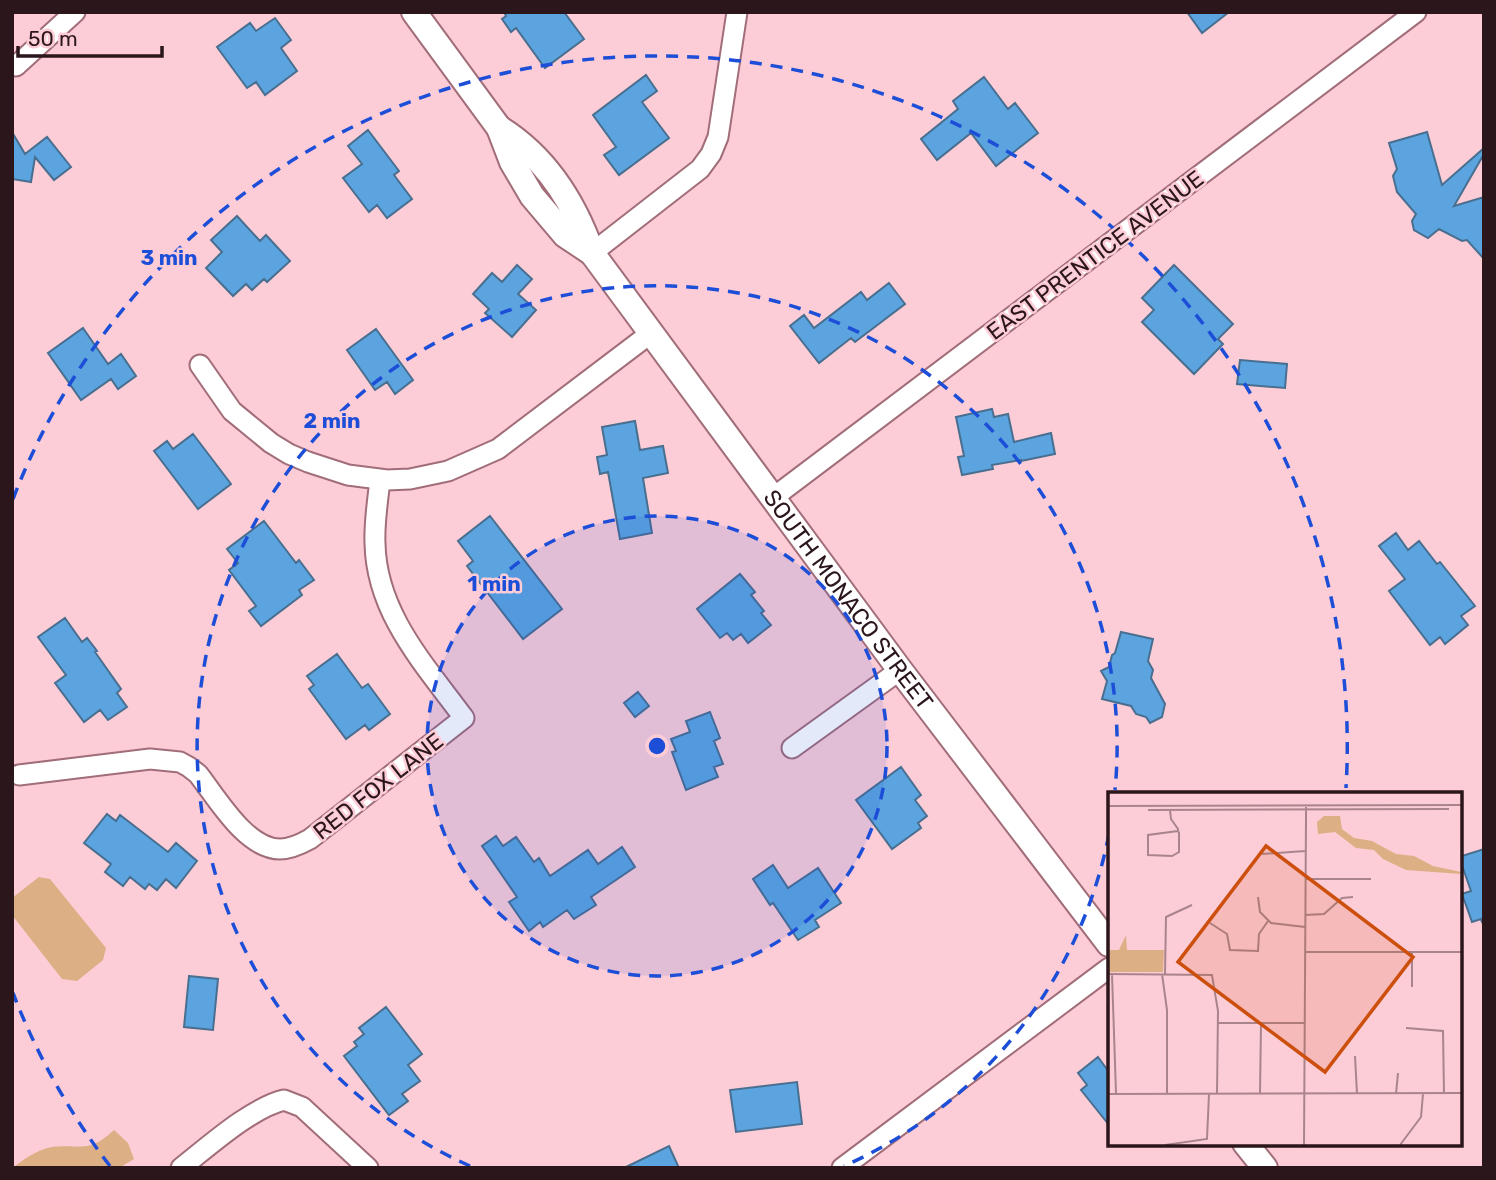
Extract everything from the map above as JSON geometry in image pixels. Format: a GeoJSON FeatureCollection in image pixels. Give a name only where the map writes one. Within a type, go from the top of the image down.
{"type":"FeatureCollection","features":[{"type":"Feature","properties":{"kind":"street"},"geometry":{"type":"LineString","coordinates":[[16,66],[75,12]]}},
{"type":"Feature","properties":{"kind":"street"},"geometry":{"type":"LineString","coordinates":[[592,253],[700,169],[711,154],[718,137],[737,12]]}},
{"type":"Feature","properties":{"kind":"street","name":"EAST PRENTICE AVENUE"},"geometry":{"type":"LineString","coordinates":[[774,498],[1416,12]]}},
{"type":"Feature","properties":{"kind":"street","name":"SOUTH MONACO STREET"},"geometry":{"type":"LineString","coordinates":[[421,15],[499,128],[525,145],[560,186],[581,223],[592,253],[900,670],[1108,943]]}},
{"type":"Feature","properties":{"kind":"street"},"geometry":{"type":"LineString","coordinates":[[200,365],[232,411],[289,454],[348,475],[410,479],[448,471],[498,449],[651,333]]}},
{"type":"Feature","properties":{"kind":"street","name":"RED FOX LANE"},"geometry":{"type":"LineString","coordinates":[[19,775],[150,759],[180,762],[198,774],[253,840],[279,849],[296,846],[310,839],[464,718],[405,639],[387,604],[374,544],[380,479]]}},
{"type":"Feature","properties":{"kind":"street"},"geometry":{"type":"LineString","coordinates":[[792,748],[900,670]]}},
{"type":"Feature","properties":{"kind":"street"},"geometry":{"type":"LineString","coordinates":[[842,1168],[1108,969]]}},
{"type":"Feature","properties":{"kind":"street"},"geometry":{"type":"LineString","coordinates":[[181,1168],[251,1115],[265,1106],[284,1100],[302,1107],[368,1168]]}},
{"type":"Feature","properties":{"kind":"street"},"geometry":{"type":"LineString","coordinates":[[1247,1145],[1265,1168]]}},
{"type":"Feature","properties":{"kind":"shaded area"},"geometry":{"type":"Polygon","coordinates":[[[39,877],[50,879],[106,948],[103,960],[77,981],[62,979],[12,915],[12,898],[39,877]]]}},
{"type":"Feature","properties":{"kind":"shaded area"},"geometry":{"type":"Polygon","coordinates":[[[114,1130],[128,1143],[134,1159],[119,1168],[12,1168],[41,1150],[91,1145],[114,1130]]]}},
{"type":"Feature","properties":{"kind":"building"},"geometry":{"type":"Polygon","coordinates":[[[504,12],[564,12],[584,39],[545,68],[516,28],[511,32],[502,19],[506,16],[504,12]]]}},
{"type":"Feature","properties":{"kind":"building"},"geometry":{"type":"Polygon","coordinates":[[[1187,12],[1229,12],[1202,33],[1187,12]]]}},
{"type":"Feature","properties":{"kind":"building"},"geometry":{"type":"Polygon","coordinates":[[[275,18],[291,40],[281,48],[297,71],[265,95],[256,82],[247,88],[217,47],[250,23],[256,31],[275,18]]]}},
{"type":"Feature","properties":{"kind":"building"},"geometry":{"type":"Polygon","coordinates":[[[646,75],[657,91],[642,102],[669,138],[619,175],[604,155],[616,147],[593,115],[646,75]]]}},
{"type":"Feature","properties":{"kind":"building"},"geometry":{"type":"Polygon","coordinates":[[[984,77],[1008,109],[1015,103],[1038,133],[996,166],[971,133],[937,160],[921,139],[958,109],[953,101],[984,77]]]}},
{"type":"Feature","properties":{"kind":"building"},"geometry":{"type":"Polygon","coordinates":[[[368,130],[399,171],[394,175],[412,199],[387,218],[377,205],[369,212],[343,178],[362,164],[348,146],[368,130]]]}},
{"type":"Feature","properties":{"kind":"building"},"geometry":{"type":"Polygon","coordinates":[[[12,132],[25,154],[47,137],[71,167],[54,180],[35,157],[31,182],[12,179],[12,132]]]}},
{"type":"Feature","properties":{"kind":"building"},"geometry":{"type":"Polygon","coordinates":[[[1427,132],[1442,185],[1484,148],[1484,154],[1454,206],[1484,197],[1484,259],[1467,240],[1462,241],[1439,229],[1428,238],[1414,230],[1412,221],[1416,214],[1397,192],[1393,176],[1397,169],[1389,143],[1427,132]]]}},
{"type":"Feature","properties":{"kind":"building"},"geometry":{"type":"Polygon","coordinates":[[[237,216],[260,241],[266,235],[290,261],[267,282],[264,279],[252,290],[246,284],[233,296],[206,268],[222,252],[211,240],[237,216]]]}},
{"type":"Feature","properties":{"kind":"building"},"geometry":{"type":"Polygon","coordinates":[[[517,265],[532,279],[518,294],[536,310],[512,337],[485,313],[489,309],[473,294],[492,273],[502,282],[517,265]]]}},
{"type":"Feature","properties":{"kind":"building"},"geometry":{"type":"Polygon","coordinates":[[[1174,265],[1233,324],[1218,339],[1223,344],[1194,374],[1142,322],[1154,310],[1142,298],[1174,265]]]}},
{"type":"Feature","properties":{"kind":"building"},"geometry":{"type":"Polygon","coordinates":[[[889,283],[905,304],[855,342],[851,338],[819,363],[790,326],[804,315],[814,328],[861,292],[867,300],[889,283]]]}},
{"type":"Feature","properties":{"kind":"building"},"geometry":{"type":"Polygon","coordinates":[[[83,328],[108,364],[121,354],[136,376],[118,389],[111,379],[81,400],[48,353],[83,328]]]}},
{"type":"Feature","properties":{"kind":"building"},"geometry":{"type":"Polygon","coordinates":[[[376,329],[413,380],[395,394],[387,382],[375,390],[347,350],[376,329]]]}},
{"type":"Feature","properties":{"kind":"building"},"geometry":{"type":"Polygon","coordinates":[[[1240,360],[1287,364],[1285,388],[1237,384],[1240,360]]]}},
{"type":"Feature","properties":{"kind":"building"},"geometry":{"type":"Polygon","coordinates":[[[992,409],[994,417],[1008,414],[1014,442],[1051,433],[1055,454],[992,465],[993,469],[962,475],[958,457],[964,456],[956,417],[992,409]]]}},
{"type":"Feature","properties":{"kind":"building"},"geometry":{"type":"Polygon","coordinates":[[[635,421],[640,450],[663,446],[668,473],[643,478],[652,533],[620,539],[608,472],[600,474],[597,457],[607,455],[602,427],[635,421]]]}},
{"type":"Feature","properties":{"kind":"building"},"geometry":{"type":"Polygon","coordinates":[[[193,434],[231,484],[198,509],[154,451],[167,441],[173,449],[193,434]]]}},
{"type":"Feature","properties":{"kind":"building"},"geometry":{"type":"Polygon","coordinates":[[[490,516],[562,609],[523,639],[467,566],[473,561],[458,541],[490,516]]]}},
{"type":"Feature","properties":{"kind":"building"},"geometry":{"type":"Polygon","coordinates":[[[264,521],[296,563],[299,560],[314,580],[299,590],[302,595],[261,626],[249,611],[256,606],[229,570],[238,563],[227,549],[264,521]]]}},
{"type":"Feature","properties":{"kind":"building"},"geometry":{"type":"Polygon","coordinates":[[[1396,533],[1408,550],[1419,541],[1437,564],[1440,562],[1475,606],[1461,616],[1468,625],[1445,644],[1440,637],[1430,645],[1389,591],[1405,579],[1379,546],[1396,533]]]}},
{"type":"Feature","properties":{"kind":"building"},"geometry":{"type":"Polygon","coordinates":[[[740,574],[755,592],[751,595],[771,625],[748,643],[741,634],[733,640],[727,633],[720,638],[697,609],[740,574]]]}},
{"type":"Feature","properties":{"kind":"building"},"geometry":{"type":"Polygon","coordinates":[[[65,618],[82,642],[87,638],[121,689],[117,693],[127,707],[108,720],[100,710],[84,722],[55,683],[66,675],[38,637],[65,618]]]}},
{"type":"Feature","properties":{"kind":"building"},"geometry":{"type":"Polygon","coordinates":[[[1121,632],[1153,639],[1148,661],[1153,670],[1151,678],[1165,704],[1162,717],[1150,723],[1146,717],[1136,714],[1131,706],[1102,699],[1107,681],[1101,671],[1109,667],[1121,632]]]}},
{"type":"Feature","properties":{"kind":"building"},"geometry":{"type":"Polygon","coordinates":[[[337,654],[362,688],[368,684],[390,714],[369,730],[365,725],[346,739],[309,689],[314,685],[307,676],[337,654]]]}},
{"type":"Feature","properties":{"kind":"building"},"geometry":{"type":"Polygon","coordinates":[[[638,692],[649,706],[635,717],[624,703],[638,692]]]}},
{"type":"Feature","properties":{"kind":"building"},"geometry":{"type":"Polygon","coordinates":[[[710,712],[720,738],[714,741],[723,764],[714,767],[718,777],[686,790],[672,752],[676,751],[671,739],[690,732],[686,721],[710,712]]]}},
{"type":"Feature","properties":{"kind":"building"},"geometry":{"type":"Polygon","coordinates":[[[901,767],[921,795],[915,800],[927,816],[918,823],[921,828],[892,849],[856,800],[901,767]]]}},
{"type":"Feature","properties":{"kind":"building"},"geometry":{"type":"Polygon","coordinates":[[[107,814],[116,821],[120,815],[168,852],[176,843],[197,861],[176,888],[166,879],[157,890],[149,884],[145,889],[130,877],[123,886],[105,872],[111,864],[84,843],[107,814]]]}},
{"type":"Feature","properties":{"kind":"building"},"geometry":{"type":"Polygon","coordinates":[[[496,836],[503,846],[516,837],[534,862],[539,858],[550,876],[588,850],[598,864],[622,847],[635,867],[591,897],[596,905],[574,919],[567,910],[543,927],[540,922],[529,931],[509,902],[517,897],[482,846],[496,836]]]}},
{"type":"Feature","properties":{"kind":"building"},"geometry":{"type":"Polygon","coordinates":[[[1484,849],[1482,922],[1481,919],[1472,922],[1462,894],[1471,891],[1461,856],[1484,849]]]}},
{"type":"Feature","properties":{"kind":"building"},"geometry":{"type":"Polygon","coordinates":[[[773,865],[788,888],[818,868],[841,903],[815,920],[819,927],[798,940],[753,879],[773,865]]]}},
{"type":"Feature","properties":{"kind":"building"},"geometry":{"type":"Polygon","coordinates":[[[189,976],[218,979],[213,1030],[184,1027],[189,976]]]}},
{"type":"Feature","properties":{"kind":"building"},"geometry":{"type":"Polygon","coordinates":[[[386,1007],[422,1054],[408,1065],[420,1081],[402,1094],[408,1101],[389,1115],[344,1056],[357,1046],[354,1042],[364,1034],[359,1028],[386,1007]]]}},
{"type":"Feature","properties":{"kind":"building"},"geometry":{"type":"Polygon","coordinates":[[[1098,1057],[1108,1071],[1108,1124],[1081,1090],[1087,1085],[1078,1073],[1098,1057]]]}},
{"type":"Feature","properties":{"kind":"building"},"geometry":{"type":"Polygon","coordinates":[[[797,1082],[802,1124],[736,1132],[730,1090],[797,1082]]]}},
{"type":"Feature","properties":{"kind":"building"},"geometry":{"type":"Polygon","coordinates":[[[669,1146],[679,1168],[624,1168],[669,1146]]]}}]}
